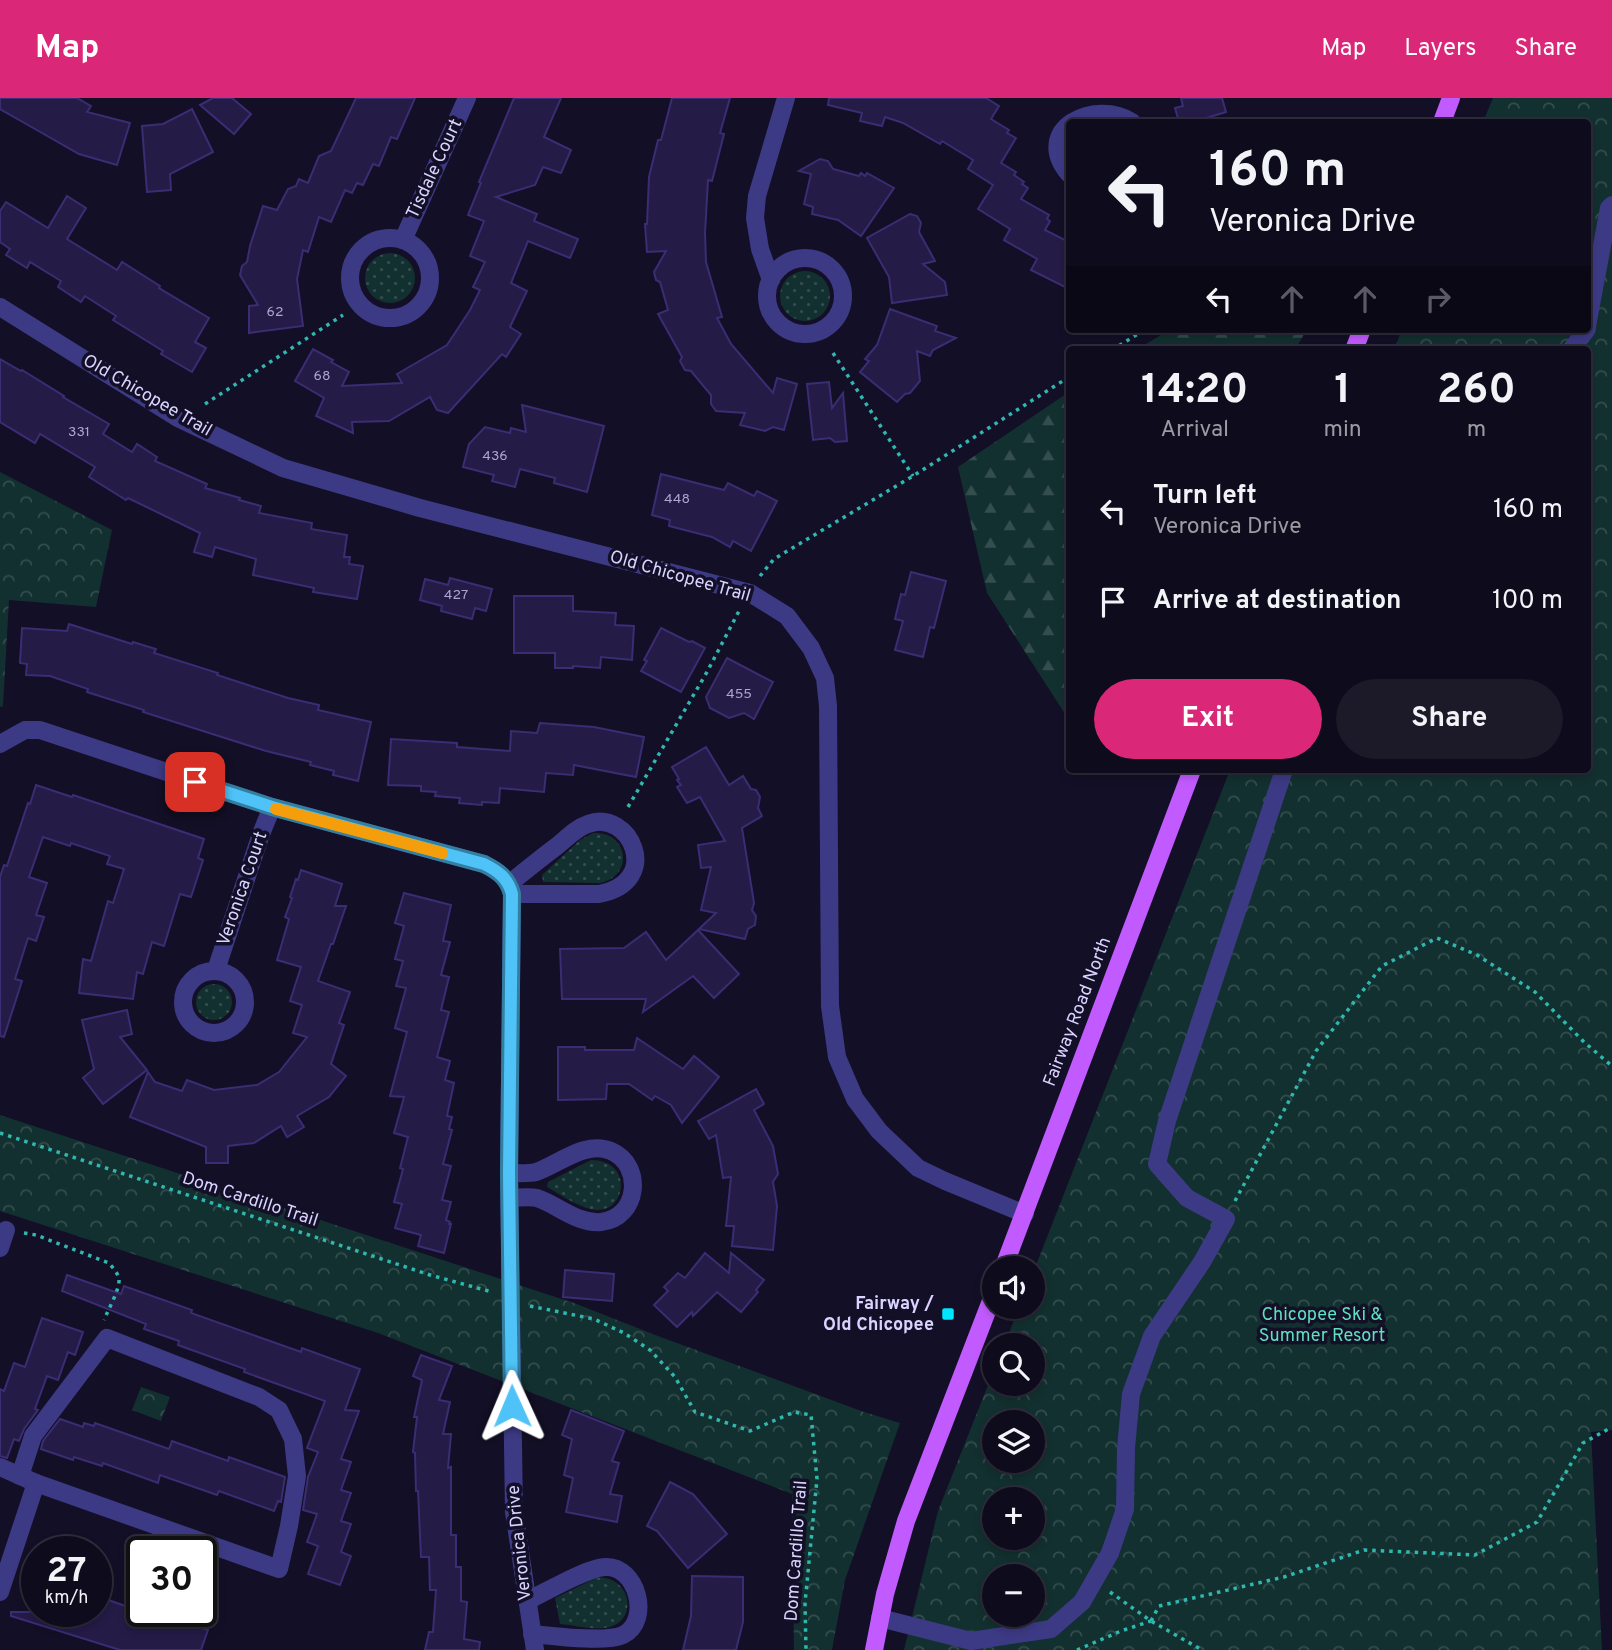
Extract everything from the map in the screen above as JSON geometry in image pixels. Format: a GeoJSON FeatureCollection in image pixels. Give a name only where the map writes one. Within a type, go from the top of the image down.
{"type":"FeatureCollection","features":[{"type":"Feature","properties":{"kind":"main road"},"geometry":{"type":"LineString","coordinates":[[1443,119],[1451,98]]}},
{"type":"Feature","properties":{"kind":"main road","name":"Fairway Road North"},"geometry":{"type":"LineString","coordinates":[[1008,1256],[1191,773]]}},
{"type":"Feature","properties":{"kind":"main road"},"geometry":{"type":"LineString","coordinates":[[874,1650],[885,1594],[906,1521],[984,1319]]}},
{"type":"Feature","properties":{"kind":"street","name":"Tisdale Court"},"geometry":{"type":"LineString","coordinates":[[403,240],[467,98]]}},
{"type":"Feature","properties":{"kind":"street"},"geometry":{"type":"LineString","coordinates":[[771,280],[788,262],[812,259],[824,264],[840,282],[841,306],[836,317],[827,327],[816,332],[791,332],[772,316],[768,304],[767,292],[771,280],[760,249],[755,218],[757,196],[786,98]]}},
{"type":"Feature","properties":{"kind":"street"},"geometry":{"type":"LineString","coordinates":[[1067,119],[1076,103],[1108,105],[1121,111],[1129,119]]}},
{"type":"Feature","properties":{"kind":"street"},"geometry":{"type":"LineString","coordinates":[[1066,120],[1057,137],[1057,150],[1066,170]]}},
{"type":"Feature","properties":{"kind":"street"},"geometry":{"type":"LineString","coordinates":[[1591,305],[1609,208],[1612,205]]}},
{"type":"Feature","properties":{"kind":"street","name":"Tisdale Court"},"geometry":{"type":"LineString","coordinates":[[377,240],[403,240],[414,246],[429,268],[427,293],[420,304],[409,313],[384,317],[371,313],[353,294],[351,268],[356,256],[365,246],[377,240]]}},
{"type":"Feature","properties":{"kind":"street","name":"Old Chicopee Trail"},"geometry":{"type":"LineString","coordinates":[[0,307],[178,418],[283,468],[419,508],[750,593],[786,616],[811,648],[825,678],[828,706],[830,1006],[837,1057],[855,1100],[878,1131],[918,1168],[1025,1214]]}},
{"type":"Feature","properties":{"kind":"street"},"geometry":{"type":"LineString","coordinates":[[0,744],[25,730],[40,730],[272,807],[484,864],[499,872],[511,888],[599,894],[611,892],[629,880],[634,871],[635,851],[624,832],[606,822],[596,821],[578,829],[511,888]]}},
{"type":"Feature","properties":{"kind":"street"},"geometry":{"type":"LineString","coordinates":[[880,1618],[971,1641],[1051,1629],[1082,1602],[1110,1553],[1125,1509],[1126,1448],[1131,1394],[1152,1336],[1202,1262],[1226,1219],[1187,1198],[1157,1164],[1171,1108],[1282,773]]}},
{"type":"Feature","properties":{"kind":"street","name":"Veronica Court"},"geometry":{"type":"LineString","coordinates":[[216,971],[272,807]]}},
{"type":"Feature","properties":{"kind":"street","name":"Veronica Drive"},"geometry":{"type":"LineString","coordinates":[[511,888],[509,1173],[513,1512],[533,1642]]}},
{"type":"Feature","properties":{"kind":"street"},"geometry":{"type":"LineString","coordinates":[[509,1173],[534,1173],[589,1149],[600,1148],[620,1156],[627,1165],[633,1185],[632,1195],[624,1212],[608,1221],[600,1222],[578,1218],[535,1198],[510,1198]]}},
{"type":"Feature","properties":{"kind":"street"},"geometry":{"type":"LineString","coordinates":[[0,1248],[6,1230]]}},
{"type":"Feature","properties":{"kind":"street"},"geometry":{"type":"LineString","coordinates":[[0,1467],[28,1479],[279,1569],[297,1476],[293,1439],[279,1410],[259,1397],[107,1338],[33,1436],[28,1479],[0,1592]]}},
{"type":"Feature","properties":{"kind":"street"},"geometry":{"type":"LineString","coordinates":[[527,1601],[561,1583],[594,1569],[607,1567],[620,1571],[627,1577],[637,1598],[638,1614],[635,1622],[627,1632],[619,1636],[533,1642]]}},
{"type":"Feature","properties":{"kind":"path"},"geometry":{"type":"LineString","coordinates":[[205,404],[343,315]]}},
{"type":"Feature","properties":{"kind":"path"},"geometry":{"type":"LineString","coordinates":[[1118,346],[1140,333]]}},
{"type":"Feature","properties":{"kind":"path"},"geometry":{"type":"LineString","coordinates":[[833,353],[913,476]]}},
{"type":"Feature","properties":{"kind":"path"},"geometry":{"type":"LineString","coordinates":[[756,584],[774,559],[913,476],[1066,379]]}},
{"type":"Feature","properties":{"kind":"path"},"geometry":{"type":"LineString","coordinates":[[628,807],[741,608]]}},
{"type":"Feature","properties":{"kind":"path"},"geometry":{"type":"LineString","coordinates":[[1226,1219],[1316,1051],[1382,966],[1437,938],[1478,954],[1535,992],[1612,1066]]}},
{"type":"Feature","properties":{"kind":"path","name":"Dom Cardillo Trail"},"geometry":{"type":"LineString","coordinates":[[0,1132],[430,1275],[492,1292]]}},
{"type":"Feature","properties":{"kind":"path"},"geometry":{"type":"LineString","coordinates":[[6,1230],[36,1235],[109,1263],[119,1278],[102,1325]]}},
{"type":"Feature","properties":{"kind":"path","name":"Dom Cardillo Trail"},"geometry":{"type":"LineString","coordinates":[[521,1304],[594,1319],[624,1333],[650,1350],[675,1377],[695,1412],[750,1430],[794,1412],[811,1415],[817,1479],[805,1603],[806,1650]]}},
{"type":"Feature","properties":{"kind":"path"},"geometry":{"type":"LineString","coordinates":[[1077,1650],[1151,1621],[1159,1606],[1284,1577],[1364,1550],[1475,1555],[1537,1522],[1583,1443],[1612,1427]]}},
{"type":"Feature","properties":{"kind":"path"},"geometry":{"type":"LineString","coordinates":[[1094,1581],[1151,1621],[1202,1650]]}},
{"type":"Feature","properties":{"kind":"green space","name":"Chicopee Ski & Summer Resort"},"geometry":{"type":"Polygon","coordinates":[[[1493,98],[1612,98],[1612,1430],[1591,1432],[1602,1650],[904,1650],[938,1511],[984,1396],[1045,1396],[1045,1333],[1009,1333],[1014,1319],[1045,1319],[1045,1256],[1040,1256],[1229,773],[1591,773],[1591,346],[1396,346],[1400,333],[1591,333],[1591,119],[1484,119],[1493,98]]]}},
{"type":"Feature","properties":{"kind":"green space"},"geometry":{"type":"Polygon","coordinates":[[[390,253],[408,260],[415,278],[408,296],[390,303],[372,296],[365,278],[372,260],[390,253]]]}},
{"type":"Feature","properties":{"kind":"green space"},"geometry":{"type":"Polygon","coordinates":[[[805,271],[823,278],[830,296],[823,314],[805,321],[787,314],[780,296],[787,278],[805,271]]]}},
{"type":"Feature","properties":{"kind":"green space"},"geometry":{"type":"Polygon","coordinates":[[[1164,333],[1305,333],[1297,346],[1143,346],[1164,333]]]}},
{"type":"Feature","properties":{"kind":"green space"},"geometry":{"type":"Polygon","coordinates":[[[1066,394],[1066,715],[987,593],[958,467],[1066,394]]]}},
{"type":"Feature","properties":{"kind":"green space"},"geometry":{"type":"Polygon","coordinates":[[[0,472],[112,530],[96,607],[9,600],[3,706],[0,707],[0,472]]]}},
{"type":"Feature","properties":{"kind":"green space"},"geometry":{"type":"Polygon","coordinates":[[[593,833],[605,834],[620,846],[623,854],[619,872],[600,883],[543,882],[542,875],[580,840],[593,833]]]}},
{"type":"Feature","properties":{"kind":"green space"},"geometry":{"type":"Polygon","coordinates":[[[214,984],[227,989],[232,1002],[227,1015],[214,1020],[201,1015],[196,1002],[201,989],[214,984]]]}},
{"type":"Feature","properties":{"kind":"green space"},"geometry":{"type":"Polygon","coordinates":[[[0,1115],[574,1303],[864,1412],[900,1423],[845,1580],[832,1650],[794,1650],[792,1494],[378,1333],[0,1211],[0,1115]]]}},
{"type":"Feature","properties":{"kind":"green space"},"geometry":{"type":"Polygon","coordinates":[[[591,1160],[605,1162],[614,1168],[619,1176],[619,1195],[615,1203],[607,1208],[597,1210],[585,1207],[547,1187],[548,1182],[591,1160]]]}},
{"type":"Feature","properties":{"kind":"green space"},"geometry":{"type":"Polygon","coordinates":[[[141,1387],[170,1397],[161,1421],[132,1410],[141,1387]]]}},
{"type":"Feature","properties":{"kind":"green space"},"geometry":{"type":"Polygon","coordinates":[[[596,1578],[607,1579],[623,1589],[627,1598],[625,1615],[619,1622],[604,1628],[560,1624],[555,1598],[596,1578]]]}},
{"type":"Feature","properties":{"kind":"building"},"geometry":{"type":"Polygon","coordinates":[[[0,98],[77,98],[91,106],[87,112],[130,123],[117,165],[79,154],[0,109],[0,98]]]}},
{"type":"Feature","properties":{"kind":"building"},"geometry":{"type":"Polygon","coordinates":[[[213,98],[232,98],[251,114],[234,134],[200,105],[213,98]]]}},
{"type":"Feature","properties":{"kind":"building"},"geometry":{"type":"Polygon","coordinates":[[[356,98],[415,98],[397,139],[391,137],[379,166],[373,164],[363,185],[357,183],[352,193],[345,190],[331,222],[319,217],[308,252],[303,250],[297,279],[303,326],[249,333],[249,306],[258,305],[240,275],[242,266],[247,262],[263,206],[277,210],[288,189],[296,186],[299,179],[308,183],[319,156],[331,151],[356,98]]]}},
{"type":"Feature","properties":{"kind":"building"},"geometry":{"type":"Polygon","coordinates":[[[514,98],[561,98],[544,137],[571,150],[561,173],[543,167],[535,185],[496,197],[537,214],[534,221],[578,239],[570,258],[528,241],[511,283],[527,291],[510,327],[521,334],[506,357],[502,354],[448,413],[437,410],[430,397],[389,421],[352,422],[353,433],[316,416],[324,398],[295,381],[313,349],[349,372],[342,386],[402,383],[397,374],[447,345],[470,310],[480,290],[473,287],[485,262],[470,256],[484,221],[468,215],[514,98]]]}},
{"type":"Feature","properties":{"kind":"building"},"geometry":{"type":"Polygon","coordinates":[[[672,98],[730,98],[720,133],[724,134],[712,181],[708,180],[706,262],[722,317],[717,318],[731,344],[773,393],[777,378],[797,384],[784,430],[773,427],[765,431],[740,425],[745,413],[716,411],[711,404],[711,395],[691,371],[685,370],[680,361],[682,357],[658,314],[668,310],[660,282],[656,280],[654,272],[666,251],[647,252],[645,224],[649,177],[672,98]]]}},
{"type":"Feature","properties":{"kind":"building"},"geometry":{"type":"Polygon","coordinates":[[[829,98],[986,98],[999,106],[991,119],[1009,130],[1007,133],[1016,138],[1001,163],[1016,172],[1014,175],[1028,188],[1021,199],[1049,215],[1047,219],[1050,221],[1045,230],[1066,240],[1066,288],[1031,270],[1037,259],[1004,240],[1010,229],[978,209],[993,185],[968,169],[973,160],[942,141],[940,144],[903,123],[885,117],[882,126],[860,121],[862,113],[828,105],[829,98]]]}},
{"type":"Feature","properties":{"kind":"building"},"geometry":{"type":"Polygon","coordinates":[[[1181,98],[1222,98],[1226,112],[1203,119],[1178,119],[1175,108],[1183,106],[1181,98]]]}},
{"type":"Feature","properties":{"kind":"building"},"geometry":{"type":"Polygon","coordinates":[[[192,109],[213,152],[170,174],[171,190],[147,192],[142,126],[163,124],[192,109]]]}},
{"type":"Feature","properties":{"kind":"building"},"geometry":{"type":"Polygon","coordinates":[[[820,159],[828,161],[833,169],[859,176],[861,173],[865,176],[867,173],[894,188],[861,236],[838,220],[812,214],[813,207],[804,204],[811,174],[799,171],[820,159]]]}},
{"type":"Feature","properties":{"kind":"building"},"geometry":{"type":"Polygon","coordinates":[[[67,196],[86,208],[67,239],[117,270],[122,262],[209,318],[195,342],[206,348],[192,372],[113,320],[116,316],[85,296],[81,302],[58,287],[61,281],[30,262],[27,268],[6,255],[10,249],[0,242],[0,211],[6,202],[48,228],[67,196]]]}},
{"type":"Feature","properties":{"kind":"building"},"geometry":{"type":"Polygon","coordinates":[[[910,214],[917,216],[921,223],[919,232],[935,261],[923,264],[945,282],[947,295],[892,303],[889,277],[867,238],[910,214]]]}},
{"type":"Feature","properties":{"kind":"building"},"geometry":{"type":"Polygon","coordinates":[[[890,309],[937,326],[935,331],[956,338],[933,350],[930,356],[917,351],[920,381],[910,393],[897,402],[860,372],[869,361],[865,359],[877,345],[890,309]]]}},
{"type":"Feature","properties":{"kind":"building"},"geometry":{"type":"Polygon","coordinates":[[[0,359],[109,424],[103,434],[132,452],[137,444],[157,457],[155,461],[207,484],[205,488],[261,506],[259,513],[312,523],[311,529],[347,535],[344,557],[350,557],[349,564],[363,566],[357,599],[313,592],[314,588],[253,575],[256,559],[215,547],[212,557],[194,552],[200,533],[128,498],[126,500],[89,477],[95,467],[40,434],[35,443],[0,422],[0,359]]]}},
{"type":"Feature","properties":{"kind":"building"},"geometry":{"type":"Polygon","coordinates":[[[829,382],[832,408],[843,393],[847,441],[835,442],[830,438],[813,440],[807,384],[829,382]]]}},
{"type":"Feature","properties":{"kind":"building"},"geometry":{"type":"Polygon","coordinates":[[[522,405],[604,426],[587,492],[554,483],[555,478],[520,469],[515,487],[492,481],[494,475],[463,467],[469,444],[485,427],[510,433],[511,428],[526,432],[522,405]]]}},
{"type":"Feature","properties":{"kind":"building"},"geometry":{"type":"Polygon","coordinates":[[[661,474],[724,490],[728,483],[754,496],[757,491],[777,501],[751,551],[733,541],[730,547],[712,537],[669,526],[670,520],[652,515],[661,474]]]}},
{"type":"Feature","properties":{"kind":"building"},"geometry":{"type":"Polygon","coordinates":[[[911,572],[946,581],[934,628],[930,627],[923,657],[895,650],[903,621],[895,619],[901,594],[905,595],[911,572]]]}},
{"type":"Feature","properties":{"kind":"building"},"geometry":{"type":"Polygon","coordinates":[[[450,578],[492,589],[486,611],[475,608],[472,619],[441,611],[442,606],[420,600],[425,579],[448,585],[450,578]]]}},
{"type":"Feature","properties":{"kind":"building"},"geometry":{"type":"Polygon","coordinates":[[[514,596],[573,596],[573,611],[616,613],[615,625],[634,626],[632,660],[601,657],[600,668],[555,668],[555,653],[514,653],[514,596]]]}},
{"type":"Feature","properties":{"kind":"building"},"geometry":{"type":"Polygon","coordinates":[[[69,624],[156,649],[154,653],[218,673],[217,675],[319,705],[318,710],[371,722],[358,781],[333,775],[334,771],[310,765],[311,762],[266,751],[143,712],[144,710],[87,692],[88,689],[50,676],[26,675],[27,664],[20,663],[22,628],[67,631],[69,624]]]}},
{"type":"Feature","properties":{"kind":"building"},"geometry":{"type":"Polygon","coordinates":[[[661,628],[705,648],[681,692],[641,671],[661,628]]]}},
{"type":"Feature","properties":{"kind":"building"},"geometry":{"type":"Polygon","coordinates":[[[727,658],[773,682],[754,719],[744,713],[729,718],[710,708],[706,697],[727,658]]]}},
{"type":"Feature","properties":{"kind":"building"},"geometry":{"type":"Polygon","coordinates":[[[540,723],[594,727],[644,737],[636,777],[574,765],[573,775],[546,773],[544,792],[500,788],[499,803],[482,802],[482,805],[459,803],[460,798],[435,796],[436,792],[421,791],[421,786],[388,785],[391,739],[457,743],[457,747],[510,751],[511,731],[537,733],[540,723]]]}},
{"type":"Feature","properties":{"kind":"building"},"geometry":{"type":"Polygon","coordinates":[[[706,747],[729,785],[743,776],[760,797],[758,808],[762,816],[742,828],[754,903],[752,910],[756,916],[755,925],[748,929],[745,939],[699,929],[716,913],[701,910],[711,867],[701,868],[698,845],[725,841],[700,797],[687,803],[677,787],[681,785],[672,767],[706,747]]]}},
{"type":"Feature","properties":{"kind":"building"},"geometry":{"type":"Polygon","coordinates":[[[36,785],[204,839],[198,858],[203,860],[191,897],[180,894],[164,946],[152,942],[143,974],[137,972],[133,999],[79,993],[83,959],[91,961],[108,901],[113,903],[124,869],[107,864],[110,856],[43,837],[29,877],[47,883],[36,915],[44,917],[36,941],[28,938],[15,979],[22,981],[4,1037],[0,1036],[0,877],[4,865],[7,866],[36,785]]]}},
{"type":"Feature","properties":{"kind":"building"},"geometry":{"type":"Polygon","coordinates":[[[301,870],[342,884],[335,906],[346,906],[318,981],[350,992],[339,1023],[344,1025],[331,1064],[346,1076],[329,1097],[297,1116],[304,1127],[287,1137],[281,1126],[254,1143],[228,1146],[228,1163],[206,1163],[206,1147],[130,1117],[148,1072],[155,1082],[182,1091],[187,1080],[214,1090],[257,1085],[279,1072],[307,1037],[293,1033],[302,1005],[290,1001],[301,967],[277,960],[289,919],[285,917],[292,898],[290,897],[301,870]]]}},
{"type":"Feature","properties":{"kind":"building"},"geometry":{"type":"Polygon","coordinates":[[[404,893],[451,905],[443,941],[450,942],[441,975],[449,977],[441,1010],[449,1012],[437,1057],[450,1061],[445,1080],[454,1083],[447,1116],[452,1117],[449,1129],[452,1130],[443,1164],[451,1166],[442,1200],[451,1202],[446,1220],[451,1224],[444,1253],[418,1246],[421,1235],[395,1228],[402,1204],[394,1202],[408,1137],[394,1133],[404,1097],[390,1096],[407,1032],[395,1028],[406,988],[396,986],[403,961],[395,959],[404,926],[395,923],[404,893]]]}},
{"type":"Feature","properties":{"kind":"building"},"geometry":{"type":"Polygon","coordinates":[[[698,930],[739,974],[714,998],[693,976],[643,1012],[646,999],[562,999],[560,949],[624,948],[646,932],[666,960],[698,930]]]}},
{"type":"Feature","properties":{"kind":"building"},"geometry":{"type":"Polygon","coordinates":[[[127,1010],[132,1034],[120,1037],[147,1070],[103,1104],[83,1078],[94,1069],[82,1020],[127,1010]]]}},
{"type":"Feature","properties":{"kind":"building"},"geometry":{"type":"Polygon","coordinates":[[[637,1038],[683,1069],[694,1056],[719,1077],[682,1123],[671,1105],[655,1096],[652,1100],[629,1084],[607,1084],[606,1099],[558,1100],[558,1047],[634,1050],[637,1038]]]}},
{"type":"Feature","properties":{"kind":"building"},"geometry":{"type":"Polygon","coordinates":[[[756,1089],[764,1104],[754,1110],[773,1146],[778,1174],[773,1182],[777,1206],[773,1250],[732,1246],[734,1226],[726,1226],[731,1177],[723,1178],[716,1135],[709,1139],[698,1121],[756,1089]]]}},
{"type":"Feature","properties":{"kind":"building"},"geometry":{"type":"Polygon","coordinates":[[[705,1253],[729,1273],[731,1253],[764,1280],[756,1290],[758,1292],[741,1312],[717,1292],[693,1316],[692,1312],[677,1327],[654,1305],[668,1291],[664,1287],[678,1273],[685,1278],[705,1253]]]}},
{"type":"Feature","properties":{"kind":"building"},"geometry":{"type":"Polygon","coordinates":[[[565,1270],[614,1274],[612,1301],[563,1297],[565,1270]]]}},
{"type":"Feature","properties":{"kind":"building"},"geometry":{"type":"Polygon","coordinates":[[[67,1275],[121,1294],[124,1286],[301,1352],[302,1348],[360,1369],[345,1410],[359,1411],[341,1459],[351,1462],[341,1490],[351,1493],[341,1521],[351,1524],[341,1552],[351,1556],[340,1585],[308,1574],[318,1546],[307,1542],[317,1514],[303,1510],[308,1477],[318,1452],[307,1448],[325,1401],[178,1345],[179,1341],[144,1329],[146,1324],[62,1291],[67,1275]]]}},
{"type":"Feature","properties":{"kind":"building"},"geometry":{"type":"Polygon","coordinates":[[[42,1318],[83,1332],[75,1355],[68,1352],[58,1380],[47,1376],[35,1409],[38,1410],[19,1441],[14,1439],[7,1458],[0,1456],[0,1389],[4,1391],[14,1363],[25,1367],[42,1318]]]}},
{"type":"Feature","properties":{"kind":"building"},"geometry":{"type":"Polygon","coordinates":[[[421,1355],[452,1366],[439,1400],[450,1402],[443,1434],[451,1434],[448,1468],[451,1467],[451,1535],[456,1535],[456,1567],[461,1567],[461,1601],[467,1602],[464,1639],[480,1642],[479,1650],[425,1650],[429,1632],[433,1632],[436,1590],[430,1590],[429,1557],[421,1557],[413,1452],[417,1417],[414,1417],[422,1380],[413,1376],[421,1355]]]}},
{"type":"Feature","properties":{"kind":"building"},"geometry":{"type":"Polygon","coordinates":[[[571,1410],[624,1431],[612,1461],[619,1463],[610,1494],[622,1496],[617,1522],[566,1512],[573,1478],[564,1475],[572,1439],[562,1435],[571,1410]]]}},
{"type":"Feature","properties":{"kind":"building"},"geometry":{"type":"Polygon","coordinates":[[[60,1419],[83,1427],[84,1423],[94,1426],[95,1423],[169,1449],[172,1441],[285,1477],[281,1502],[278,1501],[274,1511],[219,1491],[217,1495],[160,1475],[158,1483],[103,1463],[102,1466],[74,1457],[73,1460],[41,1449],[43,1441],[60,1419]]]}},
{"type":"Feature","properties":{"kind":"building"},"geometry":{"type":"Polygon","coordinates":[[[670,1482],[693,1494],[727,1534],[688,1568],[657,1531],[647,1526],[670,1482]]]}},
{"type":"Feature","properties":{"kind":"building"},"geometry":{"type":"Polygon","coordinates":[[[692,1576],[743,1577],[743,1622],[736,1650],[683,1650],[691,1616],[692,1576]]]}},
{"type":"Feature","properties":{"kind":"building"},"geometry":{"type":"Polygon","coordinates":[[[112,1601],[126,1606],[126,1627],[198,1627],[208,1630],[201,1650],[120,1650],[46,1627],[112,1627],[112,1601]]]}},
{"type":"Feature","properties":{"kind":"building"},"geometry":{"type":"Polygon","coordinates":[[[11,1612],[21,1612],[21,1619],[11,1616],[11,1612]]]}},
{"type":"Feature","properties":{"kind":"slow traffic"},"geometry":{"type":"LineString","coordinates":[[276,809],[442,853]]}},
{"type":"Feature","properties":{"kind":"place","name":"Fairway / Old Chicopee"},"geometry":{"type":"Point","coordinates":[948,1314]}},
{"type":"Feature","properties":{"kind":"route"},"geometry":{"type":"LineString","coordinates":[[195,782],[272,807],[484,864],[499,872],[510,883],[509,1173],[512,1406]]}}]}
